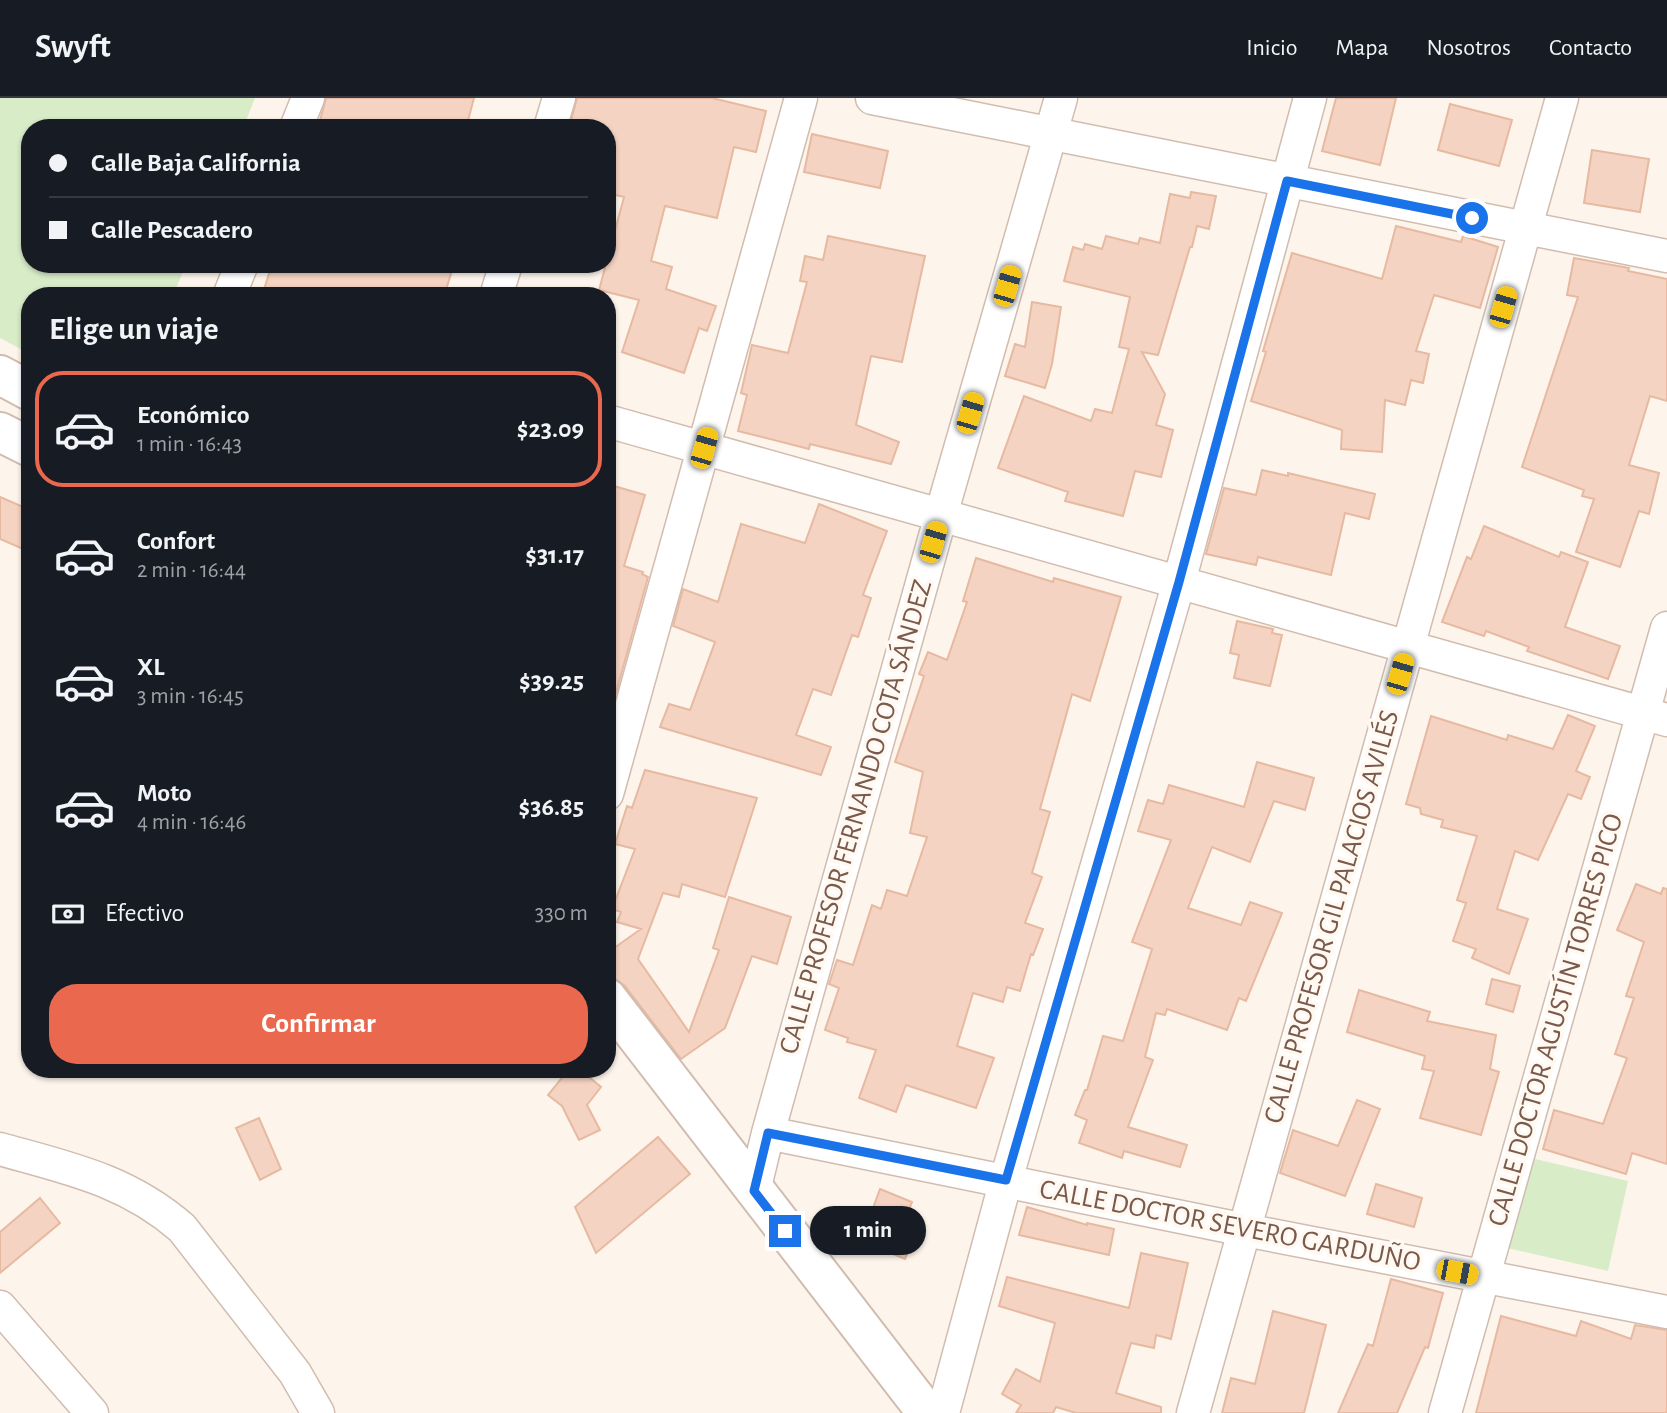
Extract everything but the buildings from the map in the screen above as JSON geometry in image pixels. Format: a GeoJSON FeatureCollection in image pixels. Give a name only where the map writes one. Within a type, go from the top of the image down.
{"type":"FeatureCollection","features":[{"type":"Feature","properties":{"kind":"street"},"geometry":{"type":"LineString","coordinates":[[300,119],[308,98]]}},
{"type":"Feature","properties":{"kind":"street"},"geometry":{"type":"LineString","coordinates":[[553,119],[559,98]]}},
{"type":"Feature","properties":{"kind":"street"},"geometry":{"type":"LineString","coordinates":[[616,762],[802,98]]}},
{"type":"Feature","properties":{"kind":"street"},"geometry":{"type":"LineString","coordinates":[[872,98],[1667,256]]}},
{"type":"Feature","properties":{"kind":"street","name":"CALLE PROFESOR FERNANDO COTA SÁNDEZ"},"geometry":{"type":"LineString","coordinates":[[768,1133],[1060,98]]}},
{"type":"Feature","properties":{"kind":"street"},"geometry":{"type":"LineString","coordinates":[[943,1413],[1006,1180],[1179,582],[1310,98]]}},
{"type":"Feature","properties":{"kind":"street","name":"CALLE PROFESOR GIL PALACIOS AVILÉS"},"geometry":{"type":"LineString","coordinates":[[1193,1413],[1562,98]]}},
{"type":"Feature","properties":{"kind":"street"},"geometry":{"type":"LineString","coordinates":[[0,375],[21,386]]}},
{"type":"Feature","properties":{"kind":"street"},"geometry":{"type":"LineString","coordinates":[[616,424],[1655,717]]}},
{"type":"Feature","properties":{"kind":"street"},"geometry":{"type":"LineString","coordinates":[[0,432],[21,442]]}},
{"type":"Feature","properties":{"kind":"street","name":"CALLE DOCTOR AGUSTÍN TORRES PICO"},"geometry":{"type":"LineString","coordinates":[[1445,1413],[1655,717],[1667,628]]}},
{"type":"Feature","properties":{"kind":"street"},"geometry":{"type":"LineString","coordinates":[[616,1011],[927,1413]]}},
{"type":"Feature","properties":{"kind":"street"},"geometry":{"type":"LineString","coordinates":[[754,1191],[768,1133]]}},
{"type":"Feature","properties":{"kind":"street","name":"CALLE DOCTOR SEVERO GARDUÑO"},"geometry":{"type":"LineString","coordinates":[[768,1133],[1667,1312]]}},
{"type":"Feature","properties":{"kind":"street"},"geometry":{"type":"LineString","coordinates":[[0,1149],[116,1184],[162,1210],[182,1228],[295,1373],[317,1413]]}},
{"type":"Feature","properties":{"kind":"street"},"geometry":{"type":"LineString","coordinates":[[0,1307],[92,1413]]}},
{"type":"Feature","properties":{"kind":"green space"},"geometry":{"type":"Polygon","coordinates":[[[0,98],[255,98],[247,119],[21,119],[21,273],[182,273],[177,287],[21,287],[21,349],[0,338],[0,98]]]}},
{"type":"Feature","properties":{"kind":"green space"},"geometry":{"type":"Polygon","coordinates":[[[1523,1156],[1628,1181],[1608,1271],[1503,1247],[1523,1156]]]}},
{"type":"Feature","properties":{"kind":"route"},"geometry":{"type":"LineString","coordinates":[[785,1231],[754,1191],[768,1133],[1006,1180],[1179,582],[1287,181],[1472,218]]}}]}
